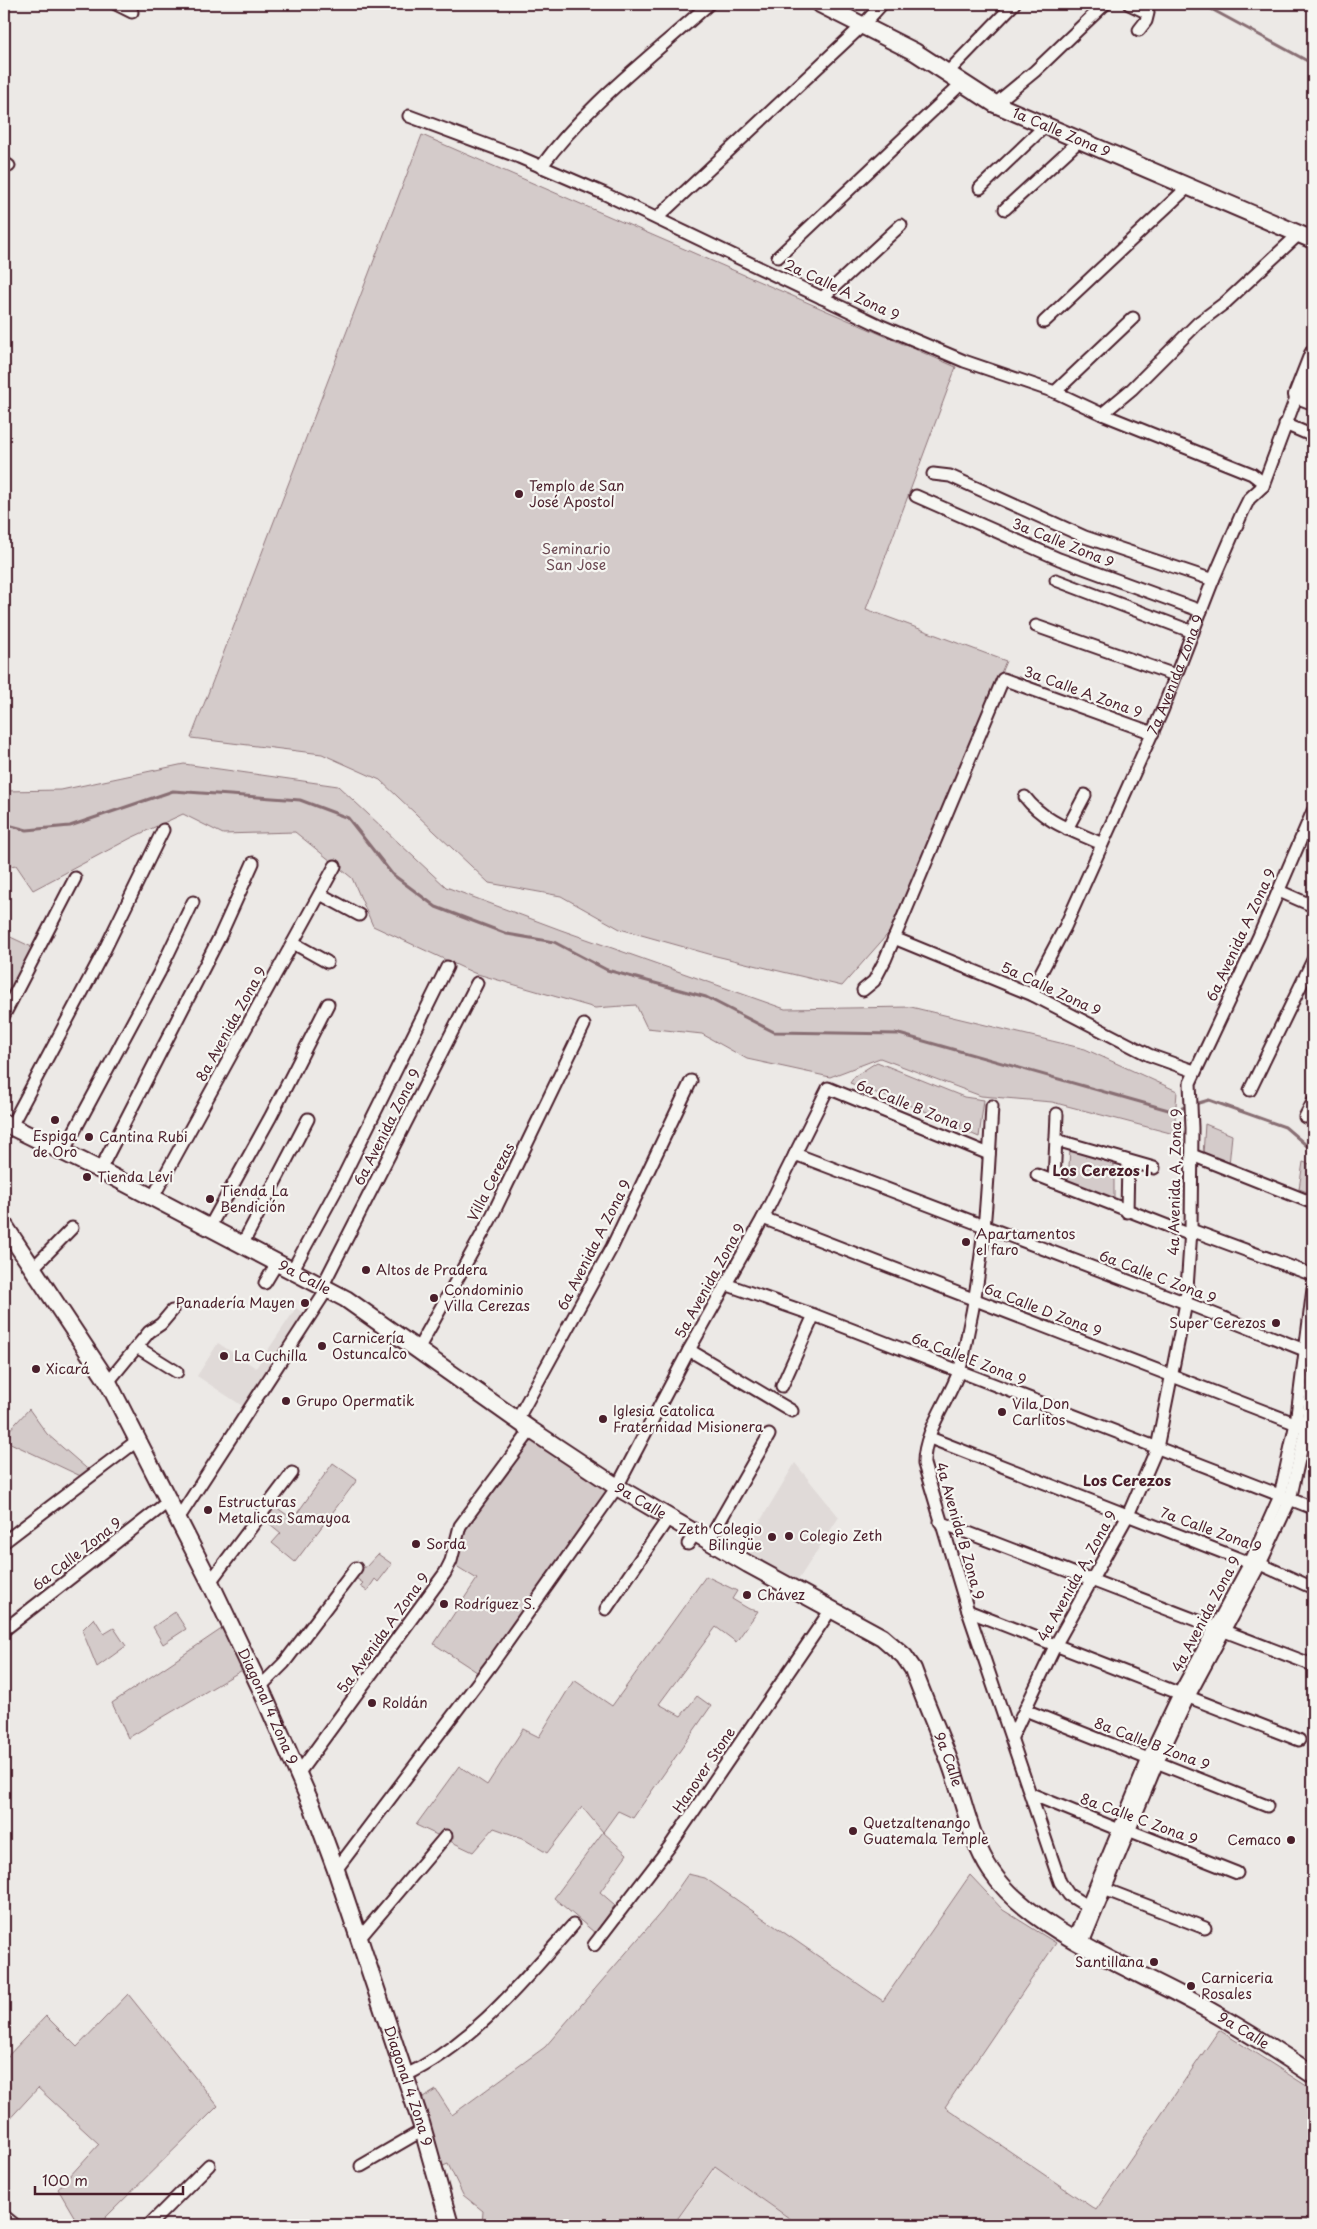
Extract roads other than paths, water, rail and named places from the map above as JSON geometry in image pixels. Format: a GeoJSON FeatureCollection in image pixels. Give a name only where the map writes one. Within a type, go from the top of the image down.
{"type":"FeatureCollection","features":[{"type":"Feature","properties":{"kind":"street"},"geometry":{"type":"LineString","coordinates":[[116,4],[132,12]]}},
{"type":"Feature","properties":{"kind":"street"},"geometry":{"type":"LineString","coordinates":[[541,167],[555,148],[595,107],[708,4]]}},
{"type":"Feature","properties":{"kind":"street","name":"1a Calle Zona 9"},"geometry":{"type":"LineString","coordinates":[[820,4],[908,48],[995,104],[1306,237]]}},
{"type":"Feature","properties":{"kind":"street"},"geometry":{"type":"LineString","coordinates":[[657,218],[863,25],[882,4]]}},
{"type":"Feature","properties":{"kind":"street"},"geometry":{"type":"LineString","coordinates":[[947,73],[1014,4]]}},
{"type":"Feature","properties":{"kind":"street"},"geometry":{"type":"LineString","coordinates":[[995,104],[1035,71],[1105,4]]}},
{"type":"Feature","properties":{"kind":"street"},"geometry":{"type":"LineString","coordinates":[[1129,4],[1148,13],[1146,21],[1139,30]]}},
{"type":"Feature","properties":{"kind":"street"},"geometry":{"type":"LineString","coordinates":[[778,257],[962,83]]}},
{"type":"Feature","properties":{"kind":"street","name":"2a Calle A Zona 9"},"geometry":{"type":"LineString","coordinates":[[410,116],[541,167],[657,218],[822,298],[964,361],[1055,392],[1102,414],[1252,474],[1261,481],[1262,486]]}},
{"type":"Feature","properties":{"kind":"street"},"geometry":{"type":"LineString","coordinates":[[980,188],[1046,125]]}},
{"type":"Feature","properties":{"kind":"street"},"geometry":{"type":"LineString","coordinates":[[1005,209],[1080,140]]}},
{"type":"Feature","properties":{"kind":"street"},"geometry":{"type":"LineString","coordinates":[[1044,322],[1189,186]]}},
{"type":"Feature","properties":{"kind":"street"},"geometry":{"type":"LineString","coordinates":[[822,298],[901,225]]}},
{"type":"Feature","properties":{"kind":"street"},"geometry":{"type":"LineString","coordinates":[[1102,414],[1132,389],[1204,317],[1226,302],[1306,237]]}},
{"type":"Feature","properties":{"kind":"street"},"geometry":{"type":"LineString","coordinates":[[1055,392],[1133,318]]}},
{"type":"Feature","properties":{"kind":"street","name":"7a Avenida Zona 9"},"geometry":{"type":"LineString","coordinates":[[1033,995],[1037,980],[1065,928],[1153,733],[1213,580],[1249,499],[1262,486],[1313,354]]}},
{"type":"Feature","properties":{"kind":"street"},"geometry":{"type":"LineString","coordinates":[[1297,395],[1313,402]]}},
{"type":"Feature","properties":{"kind":"street"},"geometry":{"type":"LineString","coordinates":[[1285,424],[1313,436]]}},
{"type":"Feature","properties":{"kind":"street"},"geometry":{"type":"LineString","coordinates":[[933,474],[950,476],[1085,536],[1213,580]]}},
{"type":"Feature","properties":{"kind":"street","name":"3a Calle Zona 9"},"geometry":{"type":"LineString","coordinates":[[916,496],[1059,559],[1201,611]]}},
{"type":"Feature","properties":{"kind":"street"},"geometry":{"type":"LineString","coordinates":[[1056,580],[1194,632]]}},
{"type":"Feature","properties":{"kind":"street"},"geometry":{"type":"LineString","coordinates":[[1036,626],[1175,675]]}},
{"type":"Feature","properties":{"kind":"street","name":"3a Calle A Zona 9"},"geometry":{"type":"LineString","coordinates":[[894,938],[1003,680],[1153,733]]}},
{"type":"Feature","properties":{"kind":"street"},"geometry":{"type":"LineString","coordinates":[[1068,829],[1085,795]]}},
{"type":"Feature","properties":{"kind":"street"},"geometry":{"type":"LineString","coordinates":[[1024,797],[1046,818],[1102,844]]}},
{"type":"Feature","properties":{"kind":"street","name":"6a Avenida A Zona 9"},"geometry":{"type":"LineString","coordinates":[[1194,1071],[1313,811]]}},
{"type":"Feature","properties":{"kind":"street"},"geometry":{"type":"LineString","coordinates":[[7,1124],[104,951],[163,830]]}},
{"type":"Feature","properties":{"kind":"street"},"geometry":{"type":"LineString","coordinates":[[100,1170],[220,936],[253,863]]}},
{"type":"Feature","properties":{"kind":"street","name":"8a Avenida Zona 9"},"geometry":{"type":"LineString","coordinates":[[153,1197],[335,866]]}},
{"type":"Feature","properties":{"kind":"street"},"geometry":{"type":"LineString","coordinates":[[4,1015],[75,878]]}},
{"type":"Feature","properties":{"kind":"street"},"geometry":{"type":"LineString","coordinates":[[1278,891],[1313,906]]}},
{"type":"Feature","properties":{"kind":"street"},"geometry":{"type":"LineString","coordinates":[[320,894],[359,915]]}},
{"type":"Feature","properties":{"kind":"street"},"geometry":{"type":"LineString","coordinates":[[62,1152],[159,973],[194,902]]}},
{"type":"Feature","properties":{"kind":"street"},"geometry":{"type":"LineString","coordinates":[[863,990],[879,972],[894,938]]}},
{"type":"Feature","properties":{"kind":"street","name":"5a Calle Zona 9"},"geometry":{"type":"LineString","coordinates":[[894,938],[1033,995],[1149,1054],[1194,1071]]}},
{"type":"Feature","properties":{"kind":"street"},"geometry":{"type":"LineString","coordinates":[[293,943],[326,962]]}},
{"type":"Feature","properties":{"kind":"street"},"geometry":{"type":"LineString","coordinates":[[1250,1090],[1313,960]]}},
{"type":"Feature","properties":{"kind":"street"},"geometry":{"type":"LineString","coordinates":[[292,1271],[345,1172],[447,967]]}},
{"type":"Feature","properties":{"kind":"street","name":"6a Avenida Zona 9"},"geometry":{"type":"LineString","coordinates":[[178,1519],[326,1287],[477,983]]}},
{"type":"Feature","properties":{"kind":"street"},"geometry":{"type":"LineString","coordinates":[[210,1228],[271,1116],[328,1004]]}},
{"type":"Feature","properties":{"kind":"street","name":"Villa Cerezas"},"geometry":{"type":"LineString","coordinates":[[418,1349],[490,1220],[584,1025]]}},
{"type":"Feature","properties":{"kind":"street","name":"4a Avenida A, Zona 9"},"geometry":{"type":"LineString","coordinates":[[1012,1737],[1056,1644],[1128,1515],[1157,1448],[1186,1303],[1191,1233],[1192,1128],[1190,1082],[1194,1071]]}},
{"type":"Feature","properties":{"kind":"street","name":"6a Avenida A Zona 9"},"geometry":{"type":"LineString","coordinates":[[516,1420],[612,1247],[691,1081]]}},
{"type":"Feature","properties":{"kind":"street","name":"5a Avenida Zona 9"},"geometry":{"type":"LineString","coordinates":[[336,1870],[491,1665],[617,1487],[689,1350],[763,1218],[828,1088]]}},
{"type":"Feature","properties":{"kind":"street","name":"6a Calle B Zona 9"},"geometry":{"type":"LineString","coordinates":[[828,1088],[990,1154]]}},
{"type":"Feature","properties":{"kind":"street"},"geometry":{"type":"LineString","coordinates":[[1305,1117],[1313,1102]]}},
{"type":"Feature","properties":{"kind":"street","name":"4a Avenida B Zona 9"},"geometry":{"type":"LineString","coordinates":[[992,1106],[985,1228],[974,1300],[959,1372],[930,1438],[924,1464],[968,1611],[1064,1889],[1076,1901],[1091,1909]]}},
{"type":"Feature","properties":{"kind":"street"},"geometry":{"type":"LineString","coordinates":[[1054,1182],[1057,1114]]}},
{"type":"Feature","properties":{"kind":"street"},"geometry":{"type":"LineString","coordinates":[[242,1245],[308,1119]]}},
{"type":"Feature","properties":{"kind":"street","name":"9a Calle"},"geometry":{"type":"LineString","coordinates":[[7,1124],[326,1287],[363,1309],[516,1420],[617,1487],[670,1517],[698,1539],[832,1608],[882,1637],[906,1659],[913,1669],[952,1768],[982,1855],[991,1870],[1013,1897],[1026,1908],[1078,1940],[1216,2014],[1313,2075]]}},
{"type":"Feature","properties":{"kind":"street"},"geometry":{"type":"LineString","coordinates":[[1056,1140],[1154,1168]]}},
{"type":"Feature","properties":{"kind":"street","name":"6a Calle C Zona 9"},"geometry":{"type":"LineString","coordinates":[[795,1154],[1310,1352]]}},
{"type":"Feature","properties":{"kind":"street"},"geometry":{"type":"LineString","coordinates":[[1192,1155],[1313,1203]]}},
{"type":"Feature","properties":{"kind":"street"},"geometry":{"type":"LineString","coordinates":[[1127,1212],[1128,1162]]}},
{"type":"Feature","properties":{"kind":"street"},"geometry":{"type":"LineString","coordinates":[[1037,1175],[1127,1212],[1313,1275]]}},
{"type":"Feature","properties":{"kind":"street","name":"6a Calle D Zona 9"},"geometry":{"type":"LineString","coordinates":[[763,1218],[1305,1427]]}},
{"type":"Feature","properties":{"kind":"street","name":"Diagonal 4 Zona 9"},"geometry":{"type":"LineString","coordinates":[[4,1225],[108,1382],[210,1582],[260,1687],[298,1774],[336,1870],[423,2130],[450,2225]]}},
{"type":"Feature","properties":{"kind":"street"},"geometry":{"type":"LineString","coordinates":[[33,1268],[72,1228]]}},
{"type":"Feature","properties":{"kind":"street"},"geometry":{"type":"LineString","coordinates":[[265,1283],[277,1263]]}},
{"type":"Feature","properties":{"kind":"street","name":"6a Calle E Zona 9"},"geometry":{"type":"LineString","coordinates":[[725,1284],[814,1316],[1313,1508]]}},
{"type":"Feature","properties":{"kind":"street","name":"4a Avenida Zona 9"},"geometry":{"type":"LineString","coordinates":[[1305,1427],[1313,1289]]}},
{"type":"Feature","properties":{"kind":"street"},"geometry":{"type":"LineString","coordinates":[[108,1382],[172,1311]]}},
{"type":"Feature","properties":{"kind":"street"},"geometry":{"type":"LineString","coordinates":[[782,1386],[814,1316]]}},
{"type":"Feature","properties":{"kind":"street"},"geometry":{"type":"LineString","coordinates":[[138,1347],[178,1372]]}},
{"type":"Feature","properties":{"kind":"street"},"geometry":{"type":"LineString","coordinates":[[689,1350],[792,1411]]}},
{"type":"Feature","properties":{"kind":"street","name":"4a Avenida Zona 9"},"geometry":{"type":"LineString","coordinates":[[1078,1940],[1153,1760],[1185,1694],[1255,1563],[1285,1498],[1305,1427],[1313,1376]]}},
{"type":"Feature","properties":{"kind":"street","name":"5a Avenida A Zona 9"},"geometry":{"type":"LineString","coordinates":[[298,1774],[445,1574],[451,1561],[460,1526],[531,1430]]}},
{"type":"Feature","properties":{"kind":"street"},"geometry":{"type":"LineString","coordinates":[[698,1539],[769,1435]]}},
{"type":"Feature","properties":{"kind":"street","name":"7a Calle Zona 9"},"geometry":{"type":"LineString","coordinates":[[930,1438],[1255,1563],[1313,1588]]}},
{"type":"Feature","properties":{"kind":"street"},"geometry":{"type":"LineString","coordinates":[[4,1542],[138,1440]]}},
{"type":"Feature","properties":{"kind":"street"},"geometry":{"type":"LineString","coordinates":[[210,1582],[292,1472]]}},
{"type":"Feature","properties":{"kind":"street","name":"6a Calle Zona 9"},"geometry":{"type":"LineString","coordinates":[[4,1630],[168,1501]]}},
{"type":"Feature","properties":{"kind":"street"},"geometry":{"type":"LineString","coordinates":[[606,1609],[670,1517]]}},
{"type":"Feature","properties":{"kind":"street"},"geometry":{"type":"LineString","coordinates":[[940,1522],[1313,1665]]}},
{"type":"Feature","properties":{"kind":"street"},"geometry":{"type":"LineString","coordinates":[[260,1687],[284,1663],[356,1568]]}},
{"type":"Feature","properties":{"kind":"street","name":"Hanover Stone"},"geometry":{"type":"LineString","coordinates":[[594,1945],[670,1846],[832,1608]]}},
{"type":"Feature","properties":{"kind":"street"},"geometry":{"type":"LineString","coordinates":[[968,1611],[1299,1740]]}},
{"type":"Feature","properties":{"kind":"street","name":"8a Calle B Zona 9"},"geometry":{"type":"LineString","coordinates":[[1025,1710],[1267,1806]]}},
{"type":"Feature","properties":{"kind":"street","name":"8a Calle C Zona 9"},"geometry":{"type":"LineString","coordinates":[[1031,1794],[1237,1873]]}},
{"type":"Feature","properties":{"kind":"street","name":"4a Avenida Zona 9"},"geometry":{"type":"LineString","coordinates":[[1091,1909],[1104,1888],[1123,1829]]}},
{"type":"Feature","properties":{"kind":"street"},"geometry":{"type":"LineString","coordinates":[[358,1940],[446,1836]]}},
{"type":"Feature","properties":{"kind":"street"},"geometry":{"type":"LineString","coordinates":[[1104,1888],[1205,1928]]}},
{"type":"Feature","properties":{"kind":"street"},"geometry":{"type":"LineString","coordinates":[[404,2076],[442,2054],[479,2024],[525,1979],[573,1925]]}},
{"type":"Feature","properties":{"kind":"street"},"geometry":{"type":"LineString","coordinates":[[361,2166],[423,2130]]}},
{"type":"Feature","properties":{"kind":"street"},"geometry":{"type":"LineString","coordinates":[[149,2225],[209,2165]]}},
{"type":"Feature","properties":{"kind":"street"},"geometry":{"type":"LineString","coordinates":[[4,2216],[15,2225]]}},
{"type":"Feature","properties":{"kind":"waterway"},"geometry":{"type":"LineString","coordinates":[[1202,4],[1313,64]]}},
{"type":"Feature","properties":{"kind":"waterway"},"geometry":{"type":"LineString","coordinates":[[4,824],[27,830],[70,826],[173,791],[300,800],[348,818],[392,874],[436,907],[507,934],[554,942],[607,970],[706,997],[774,1032],[899,1034],[1172,1111],[1189,1106]]}},
{"type":"Feature","properties":{"kind":"waterway"},"geometry":{"type":"LineString","coordinates":[[1195,1104],[1209,1100],[1285,1127],[1313,1151]]}},
{"type":"Feature","properties":{"kind":"place","name":"Templo de San José Apostol"},"geometry":{"type":"Point","coordinates":[519,494]}},
{"type":"Feature","properties":{"kind":"place","name":"Espiga de Oro"},"geometry":{"type":"Point","coordinates":[55,1120]}},
{"type":"Feature","properties":{"kind":"place","name":"Cantina Rubi"},"geometry":{"type":"Point","coordinates":[89,1137]}},
{"type":"Feature","properties":{"kind":"place","name":"Tienda Levi"},"geometry":{"type":"Point","coordinates":[87,1177]}},
{"type":"Feature","properties":{"kind":"place","name":"Tienda La Bendición"},"geometry":{"type":"Point","coordinates":[210,1199]}},
{"type":"Feature","properties":{"kind":"place","name":"Apartamentos el faro"},"geometry":{"type":"Point","coordinates":[966,1242]}},
{"type":"Feature","properties":{"kind":"place","name":"Altos de Pradera"},"geometry":{"type":"Point","coordinates":[366,1270]}},
{"type":"Feature","properties":{"kind":"place","name":"Condominio Villa Cerezas"},"geometry":{"type":"Point","coordinates":[434,1298]}},
{"type":"Feature","properties":{"kind":"place","name":"Panadería Mayen"},"geometry":{"type":"Point","coordinates":[305,1303]}},
{"type":"Feature","properties":{"kind":"place","name":"Super Cerezos"},"geometry":{"type":"Point","coordinates":[1276,1323]}},
{"type":"Feature","properties":{"kind":"place","name":"Carnicería Ostuncalco"},"geometry":{"type":"Point","coordinates":[322,1346]}},
{"type":"Feature","properties":{"kind":"place","name":"La Cuchilla"},"geometry":{"type":"Point","coordinates":[224,1356]}},
{"type":"Feature","properties":{"kind":"place","name":"Xicará"},"geometry":{"type":"Point","coordinates":[36,1369]}},
{"type":"Feature","properties":{"kind":"place","name":"Grupo Opermatik"},"geometry":{"type":"Point","coordinates":[286,1401]}},
{"type":"Feature","properties":{"kind":"place","name":"Vila Don Carlitos"},"geometry":{"type":"Point","coordinates":[1002,1412]}},
{"type":"Feature","properties":{"kind":"place","name":"Iglesia Catolica Fraternidad Misionera"},"geometry":{"type":"Point","coordinates":[603,1419]}},
{"type":"Feature","properties":{"kind":"place","name":"Estructuras Metalicas Samayoa"},"geometry":{"type":"Point","coordinates":[208,1510]}},
{"type":"Feature","properties":{"kind":"place","name":"Colegio Zeth"},"geometry":{"type":"Point","coordinates":[789,1536]}},
{"type":"Feature","properties":{"kind":"place","name":"Zeth Colegio Bilingüe"},"geometry":{"type":"Point","coordinates":[772,1537]}},
{"type":"Feature","properties":{"kind":"place","name":"Sorda"},"geometry":{"type":"Point","coordinates":[416,1544]}},
{"type":"Feature","properties":{"kind":"place","name":"Chávez"},"geometry":{"type":"Point","coordinates":[747,1595]}},
{"type":"Feature","properties":{"kind":"place","name":"Rodríguez S."},"geometry":{"type":"Point","coordinates":[444,1604]}},
{"type":"Feature","properties":{"kind":"place","name":"Roldán"},"geometry":{"type":"Point","coordinates":[372,1703]}},
{"type":"Feature","properties":{"kind":"place","name":"Quetzaltenango Guatemala Temple"},"geometry":{"type":"Point","coordinates":[853,1831]}},
{"type":"Feature","properties":{"kind":"place","name":"Cemaco"},"geometry":{"type":"Point","coordinates":[1291,1840]}},
{"type":"Feature","properties":{"kind":"place","name":"Santillana"},"geometry":{"type":"Point","coordinates":[1154,1962]}},
{"type":"Feature","properties":{"kind":"place","name":"Carniceria Rosales"},"geometry":{"type":"Point","coordinates":[1191,1986]}},
{"type":"Feature","properties":{"kind":"district","name":"Los Cerezos I"},"geometry":{"type":"Point","coordinates":[1101,1171]}},
{"type":"Feature","properties":{"kind":"district","name":"Los Cerezos"},"geometry":{"type":"Point","coordinates":[1127,1481]}},
{"type":"Feature","properties":{"kind":"park label","name":"Seminario San Jose"},"geometry":{"type":"Point","coordinates":[576,558]}}]}
